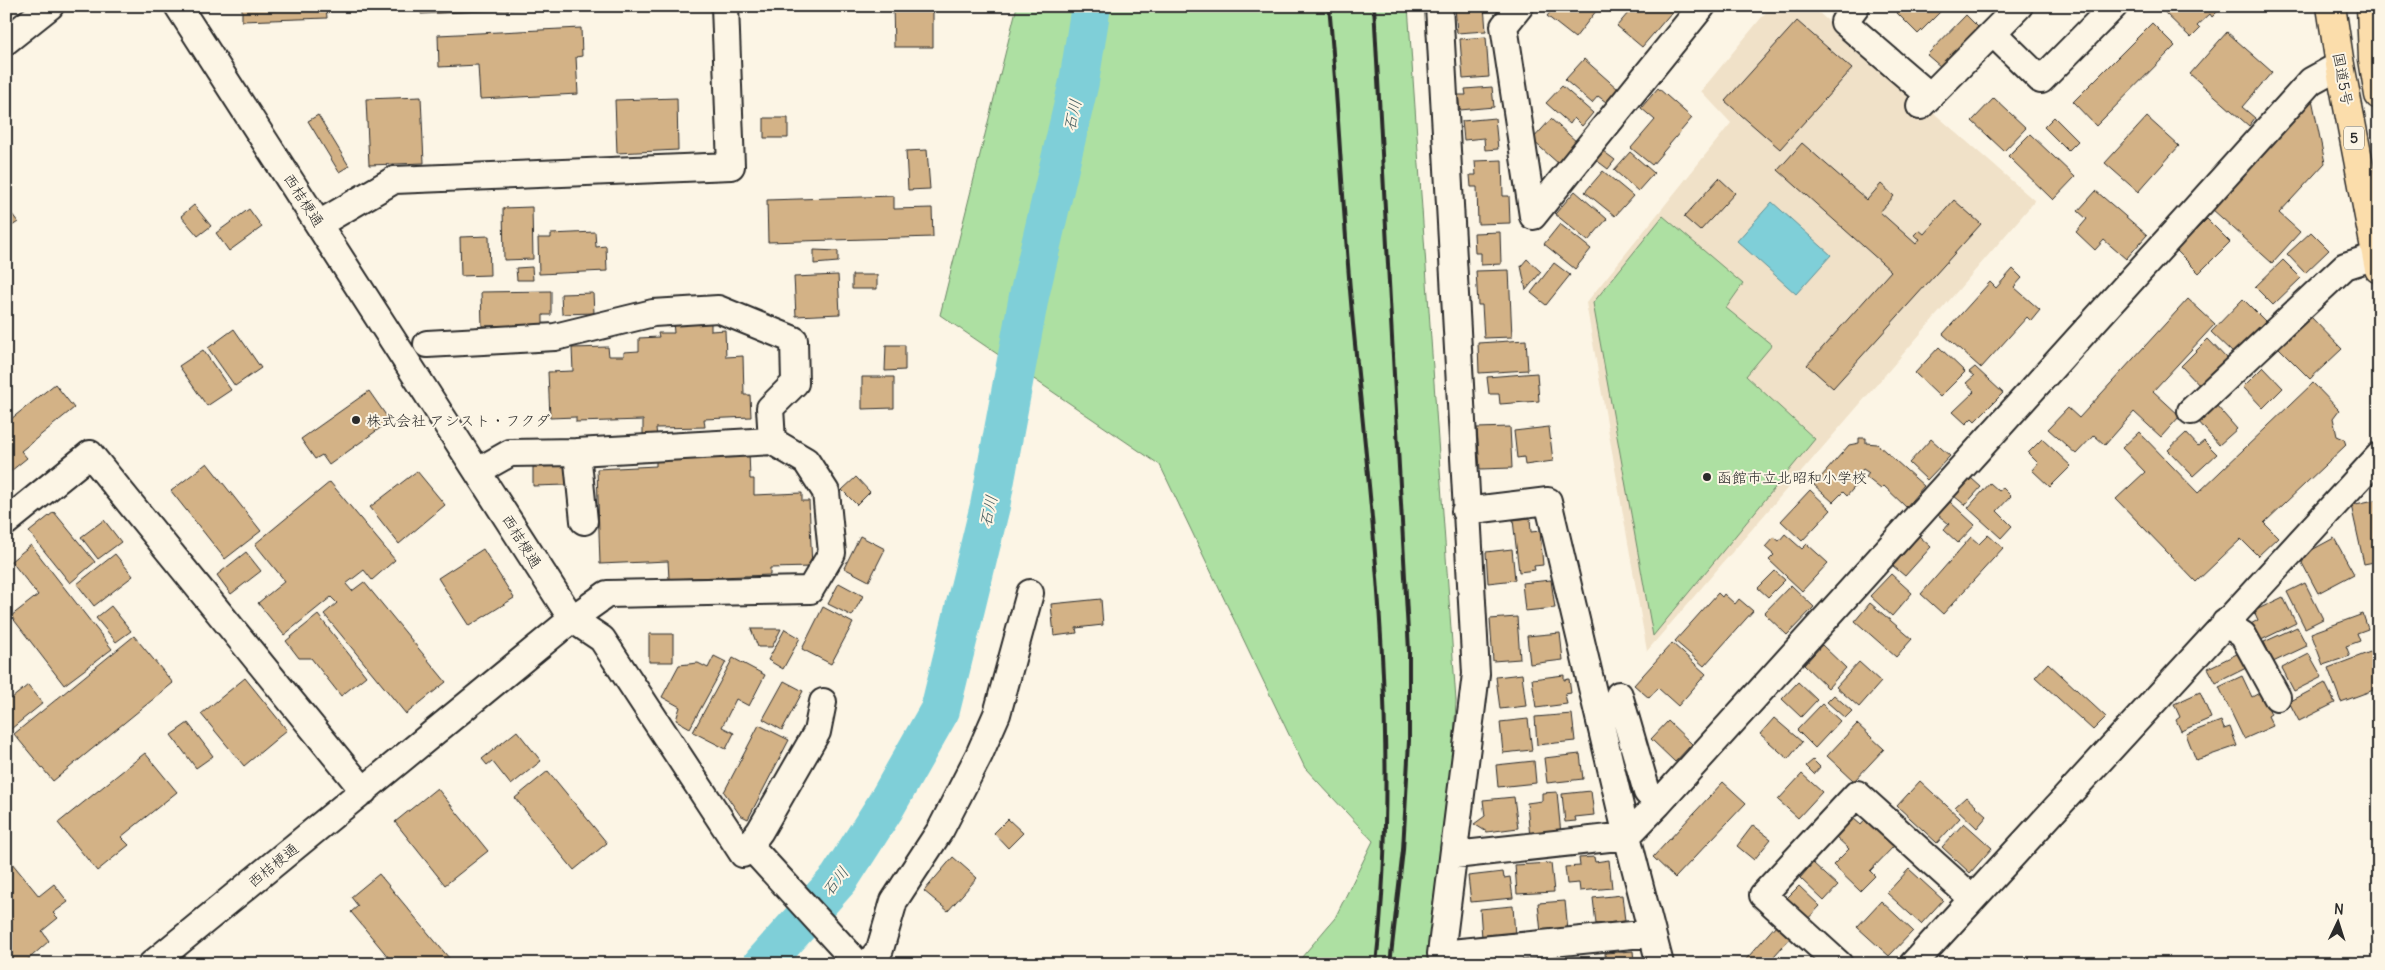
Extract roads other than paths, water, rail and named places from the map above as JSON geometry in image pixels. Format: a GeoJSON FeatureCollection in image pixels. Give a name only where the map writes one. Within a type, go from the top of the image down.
{"type":"FeatureCollection","features":[{"type":"Feature","properties":{"kind":"highway","name":"国道5号"},"geometry":{"type":"LineString","coordinates":[[2331,6],[2340,65],[2378,263]]}},
{"type":"Feature","properties":{"kind":"highway"},"geometry":{"type":"LineString","coordinates":[[2371,6],[2373,59],[2379,95]]}},
{"type":"Feature","properties":{"kind":"street"},"geometry":{"type":"LineString","coordinates":[[6,41],[50,6]]}},
{"type":"Feature","properties":{"kind":"street","name":"西桔梗通"},"geometry":{"type":"LineString","coordinates":[[152,964],[572,619],[178,6]]}},
{"type":"Feature","properties":{"kind":"street"},"geometry":{"type":"LineString","coordinates":[[319,224],[394,180],[731,166],[725,6]]}},
{"type":"Feature","properties":{"kind":"street"},"geometry":{"type":"LineString","coordinates":[[1439,6],[1465,510],[1476,674],[1455,855],[1441,954],[1652,933]]}},
{"type":"Feature","properties":{"kind":"street"},"geometry":{"type":"LineString","coordinates":[[1520,6],[1504,26],[1533,216],[1702,6]]}},
{"type":"Feature","properties":{"kind":"street"},"geometry":{"type":"LineString","coordinates":[[1856,6],[1844,22],[1925,101],[2019,6]]}},
{"type":"Feature","properties":{"kind":"street"},"geometry":{"type":"LineString","coordinates":[[1993,33],[2041,80],[2114,6]]}},
{"type":"Feature","properties":{"kind":"street"},"geometry":{"type":"LineString","coordinates":[[1455,855],[1627,836],[2311,81],[2340,65]]}},
{"type":"Feature","properties":{"kind":"street"},"geometry":{"type":"LineString","coordinates":[[2191,411],[2345,266],[2378,263]]}},
{"type":"Feature","properties":{"kind":"street"},"geometry":{"type":"LineString","coordinates":[[427,344],[555,336],[652,313],[718,309],[794,340],[795,383],[770,408],[772,442]]}},
{"type":"Feature","properties":{"kind":"street"},"geometry":{"type":"LineString","coordinates":[[478,471],[510,453],[577,452],[772,442],[806,461],[826,492],[832,554],[810,590],[606,594],[572,619],[602,638],[743,854],[760,832],[817,732],[823,702]]}},
{"type":"Feature","properties":{"kind":"street"},"geometry":{"type":"LineString","coordinates":[[577,452],[584,521]]}},
{"type":"Feature","properties":{"kind":"street"},"geometry":{"type":"LineString","coordinates":[[6,522],[90,454],[364,791]]}},
{"type":"Feature","properties":{"kind":"street"},"geometry":{"type":"LineString","coordinates":[[1913,964],[2379,456]]}},
{"type":"Feature","properties":{"kind":"street"},"geometry":{"type":"LineString","coordinates":[[1465,510],[1548,501],[1627,836],[1660,964]]}},
{"type":"Feature","properties":{"kind":"street"},"geometry":{"type":"LineString","coordinates":[[868,964],[880,949],[894,901],[941,829],[983,747],[997,714],[1030,593]]}},
{"type":"Feature","properties":{"kind":"street"},"geometry":{"type":"LineString","coordinates":[[2225,623],[2243,635],[2277,697]]}},
{"type":"Feature","properties":{"kind":"street"},"geometry":{"type":"LineString","coordinates":[[1619,695],[1647,792],[1658,804]]}},
{"type":"Feature","properties":{"kind":"street"},"geometry":{"type":"LineString","coordinates":[[1838,964],[1763,895],[1857,794],[1972,898]]}},
{"type":"Feature","properties":{"kind":"street"},"geometry":{"type":"LineString","coordinates":[[749,845],[852,956]]}},
{"type":"Feature","properties":{"kind":"water"},"geometry":{"type":"Polygon","coordinates":[[[1772,202],[1831,255],[1796,294],[1737,241],[1772,202]]]}},
{"type":"Feature","properties":{"kind":"waterway","name":"石川"},"geometry":{"type":"LineString","coordinates":[[763,964],[839,879],[885,807],[940,710],[990,506],[1029,296],[1079,82],[1091,6]]}},
{"type":"Feature","properties":{"kind":"railway"},"geometry":{"type":"LineString","coordinates":[[1329,6],[1350,284],[1376,564],[1385,724],[1383,884],[1376,964]]}},
{"type":"Feature","properties":{"kind":"railway"},"geometry":{"type":"LineString","coordinates":[[1374,6],[1409,651],[1409,741],[1403,850],[1390,964]]}},
{"type":"Feature","properties":{"kind":"place","name":"株式会社 アシスト・フクダ"},"geometry":{"type":"Point","coordinates":[356,420]}},
{"type":"Feature","properties":{"kind":"place","name":"函館市立北昭和小学校"},"geometry":{"type":"Point","coordinates":[1707,477]}}]}
